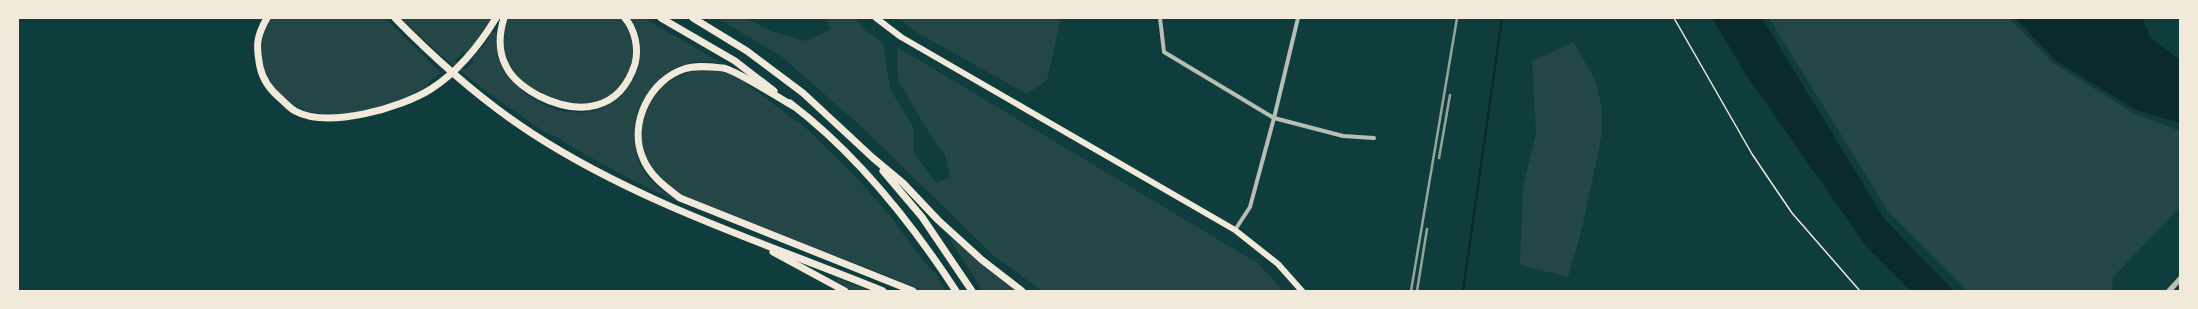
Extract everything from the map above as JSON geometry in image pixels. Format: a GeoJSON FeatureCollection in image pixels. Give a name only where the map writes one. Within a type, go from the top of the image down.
{"type":"FeatureCollection","features":[{"type":"Feature","properties":{"kind":"highway"},"geometry":{"type":"LineString","coordinates":[[267,18],[260,31],[257,47],[262,75],[270,90],[295,111],[312,116],[359,116],[411,100],[432,88],[463,63],[483,39],[496,18]]}},
{"type":"Feature","properties":{"kind":"highway"},"geometry":{"type":"LineString","coordinates":[[394,18],[466,86],[532,134],[597,172],[691,216],[751,241],[882,291]]}},
{"type":"Feature","properties":{"kind":"highway"},"geometry":{"type":"LineString","coordinates":[[504,18],[500,42],[505,65],[528,90],[556,104],[570,108],[594,107],[612,98],[630,78],[636,58],[637,45],[630,24],[625,18]]}},
{"type":"Feature","properties":{"kind":"highway"},"geometry":{"type":"LineString","coordinates":[[661,18],[735,61],[793,106],[836,143],[906,220],[956,291]]}},
{"type":"Feature","properties":{"kind":"highway"},"geometry":{"type":"LineString","coordinates":[[696,19],[775,71],[802,93],[873,158],[904,183],[938,220],[982,260],[1022,291]]}},
{"type":"Feature","properties":{"kind":"highway"},"geometry":{"type":"LineString","coordinates":[[793,106],[725,69],[698,67],[684,69],[669,76],[657,86],[646,102],[638,125],[638,138],[641,155],[658,182],[680,198],[913,291]]}},
{"type":"Feature","properties":{"kind":"highway"},"geometry":{"type":"LineString","coordinates":[[873,158],[922,217],[972,291]]}},
{"type":"Feature","properties":{"kind":"highway"},"geometry":{"type":"LineString","coordinates":[[751,241],[845,291]]}},
{"type":"Feature","properties":{"kind":"main road"},"geometry":{"type":"LineString","coordinates":[[876,18],[901,37],[1235,230],[1278,264],[1302,291]]}},
{"type":"Feature","properties":{"kind":"street"},"geometry":{"type":"LineString","coordinates":[[1160,18],[1164,52],[1274,118],[1343,136],[1374,138]]}},
{"type":"Feature","properties":{"kind":"street"},"geometry":{"type":"LineString","coordinates":[[1235,230],[1250,207],[1274,118],[1298,18]]}},
{"type":"Feature","properties":{"kind":"street"},"geometry":{"type":"LineString","coordinates":[[2169,291],[2180,279]]}},
{"type":"Feature","properties":{"kind":"path"},"geometry":{"type":"LineString","coordinates":[[1674,18],[1752,154],[1792,213],[1860,291]]}},
{"type":"Feature","properties":{"kind":"shaded area"},"geometry":{"type":"Polygon","coordinates":[[[270,18],[385,18],[441,73],[417,92],[399,101],[379,108],[357,113],[336,115],[315,113],[296,106],[280,95],[267,77],[264,70],[262,47],[264,32],[270,18]]]}},
{"type":"Feature","properties":{"kind":"shaded area"},"geometry":{"type":"Polygon","coordinates":[[[401,18],[493,18],[466,54],[463,52],[455,61],[464,70],[474,62],[472,59],[485,44],[492,32],[496,32],[497,49],[502,65],[511,79],[523,92],[537,101],[553,108],[569,112],[586,112],[602,108],[616,101],[626,90],[634,77],[639,63],[640,48],[637,33],[631,18],[644,18],[723,64],[700,62],[680,66],[662,77],[648,92],[638,111],[634,131],[636,152],[645,173],[658,187],[683,204],[620,174],[546,133],[508,107],[453,65],[401,18]]]}},
{"type":"Feature","properties":{"kind":"shaded area"},"geometry":{"type":"Polygon","coordinates":[[[507,18],[622,18],[630,35],[633,46],[631,66],[622,84],[607,97],[598,102],[577,104],[564,103],[551,99],[528,85],[510,66],[505,54],[504,45],[507,18]]]}},
{"type":"Feature","properties":{"kind":"shaded area"},"geometry":{"type":"Polygon","coordinates":[[[717,18],[747,18],[770,31],[805,41],[831,30],[826,18],[854,18],[867,32],[883,42],[890,89],[913,127],[914,153],[936,183],[950,178],[945,155],[928,131],[898,80],[897,47],[1259,264],[1283,291],[1042,291],[993,255],[864,129],[781,56],[717,18]]]}},
{"type":"Feature","properties":{"kind":"shaded area"},"geometry":{"type":"Polygon","coordinates":[[[898,18],[1061,18],[1047,80],[1027,94],[918,33],[898,18]]]}},
{"type":"Feature","properties":{"kind":"shaded area"},"geometry":{"type":"Polygon","coordinates":[[[1712,18],[1762,18],[1885,220],[1954,291],[1911,291],[1866,246],[1745,73],[1712,18]]]}},
{"type":"Feature","properties":{"kind":"shaded area"},"geometry":{"type":"Polygon","coordinates":[[[1769,18],[2009,18],[2053,63],[2135,114],[2180,131],[2180,207],[2113,277],[2112,291],[1968,291],[1888,211],[1769,18]]]}},
{"type":"Feature","properties":{"kind":"shaded area"},"geometry":{"type":"Polygon","coordinates":[[[2015,18],[2143,18],[2150,37],[2180,60],[2180,123],[2136,110],[2056,61],[2015,18]]]}},
{"type":"Feature","properties":{"kind":"shaded area"},"geometry":{"type":"Polygon","coordinates":[[[1574,42],[1596,82],[1602,109],[1602,134],[1583,224],[1568,277],[1520,265],[1523,188],[1536,134],[1532,61],[1574,42]]]}},
{"type":"Feature","properties":{"kind":"shaded area"},"geometry":{"type":"Polygon","coordinates":[[[703,70],[724,72],[744,82],[808,130],[855,176],[891,217],[925,263],[936,274],[946,291],[930,291],[925,289],[924,291],[852,262],[730,217],[696,203],[667,184],[650,165],[646,156],[642,138],[644,120],[651,102],[660,89],[680,76],[703,70]]]}},
{"type":"Feature","properties":{"kind":"shaded area"},"geometry":{"type":"Polygon","coordinates":[[[947,235],[1016,291],[983,291],[947,235]]]}},
{"type":"Feature","properties":{"kind":"shaded area"},"geometry":{"type":"Polygon","coordinates":[[[836,278],[870,291],[853,291],[837,281],[836,278]]]}},
{"type":"Feature","properties":{"kind":"waterway"},"geometry":{"type":"LineString","coordinates":[[1463,291],[1502,18]]}},
{"type":"Feature","properties":{"kind":"railway"},"geometry":{"type":"LineString","coordinates":[[1411,291],[1457,18]]}},
{"type":"Feature","properties":{"kind":"railway"},"geometry":{"type":"LineString","coordinates":[[1439,158],[1450,95]]}},
{"type":"Feature","properties":{"kind":"railway"},"geometry":{"type":"LineString","coordinates":[[1417,291],[1427,229]]}}]}
